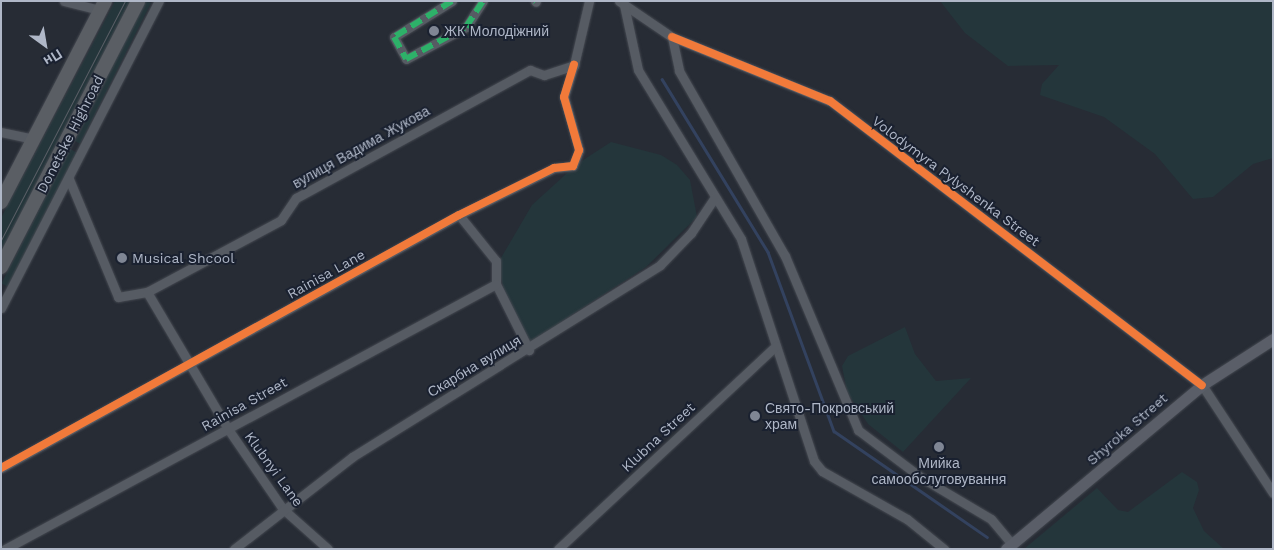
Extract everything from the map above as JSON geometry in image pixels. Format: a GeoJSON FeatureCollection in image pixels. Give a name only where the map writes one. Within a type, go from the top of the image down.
{"type":"FeatureCollection","features":[{"type":"Feature","properties":{"kind":"highway","name":"Donetske Highroad"},"geometry":{"type":"LineString","coordinates":[[1,267],[138,1]]}},
{"type":"Feature","properties":{"kind":"highway"},"geometry":{"type":"LineString","coordinates":[[1,202],[102,6]]}},
{"type":"Feature","properties":{"kind":"main road","name":"Shyroka Street"},"geometry":{"type":"LineString","coordinates":[[1009,546],[1202,385],[1273,339]]}},
{"type":"Feature","properties":{"kind":"street"},"geometry":{"type":"LineString","coordinates":[[64,1],[102,6]]}},
{"type":"Feature","properties":{"kind":"street"},"geometry":{"type":"LineString","coordinates":[[1,308],[159,1]]}},
{"type":"Feature","properties":{"kind":"street"},"geometry":{"type":"LineString","coordinates":[[452,1],[394,37],[406,59],[466,27],[483,1]]}},
{"type":"Feature","properties":{"kind":"street"},"geometry":{"type":"LineString","coordinates":[[574,65],[590,1]]}},
{"type":"Feature","properties":{"kind":"street"},"geometry":{"type":"LineString","coordinates":[[622,3],[638,70],[741,239],[809,447],[822,471],[907,519],[944,549]]}},
{"type":"Feature","properties":{"kind":"street","name":"Volodymyra Pylyshenka Street"},"geometry":{"type":"LineString","coordinates":[[622,3],[672,37],[830,101],[1202,385],[1273,493]]}},
{"type":"Feature","properties":{"kind":"street"},"geometry":{"type":"LineString","coordinates":[[672,37],[679,71],[785,256],[858,430],[909,469],[991,519],[1009,546]]}},
{"type":"Feature","properties":{"kind":"street","name":"вулиця Вадима Жукова"},"geometry":{"type":"LineString","coordinates":[[69,179],[118,297],[147,292],[281,220],[296,198],[530,70],[554,73],[574,65]]}},
{"type":"Feature","properties":{"kind":"street","name":"Rainisa Lane"},"geometry":{"type":"LineString","coordinates":[[1,468],[459,215],[578,160],[579,150],[564,96],[574,65]]}},
{"type":"Feature","properties":{"kind":"street"},"geometry":{"type":"LineString","coordinates":[[1,132],[34,139]]}},
{"type":"Feature","properties":{"kind":"street","name":"Скарбна вулиця"},"geometry":{"type":"LineString","coordinates":[[234,549],[283,509],[402,424],[528,350],[660,265],[691,232],[715,197]]}},
{"type":"Feature","properties":{"kind":"street"},"geometry":{"type":"LineString","coordinates":[[459,215],[496,261],[496,284],[528,350]]}},
{"type":"Feature","properties":{"kind":"street","name":"Rainisa Street"},"geometry":{"type":"LineString","coordinates":[[6,549],[496,284]]}},
{"type":"Feature","properties":{"kind":"street","name":"Klubnyi Lane"},"geometry":{"type":"LineString","coordinates":[[147,292],[228,429],[283,509],[328,549]]}},
{"type":"Feature","properties":{"kind":"street","name":"Klubna Street"},"geometry":{"type":"LineString","coordinates":[[558,549],[776,346]]}},
{"type":"Feature","properties":{"kind":"shaded area"},"geometry":{"type":"Polygon","coordinates":[[[115,1],[131,1],[1,252],[1,218],[115,1]]]}},
{"type":"Feature","properties":{"kind":"shaded area"},"geometry":{"type":"Polygon","coordinates":[[[144,1],[151,3],[80,144],[75,141],[144,1]]]}},
{"type":"Feature","properties":{"kind":"shaded area"},"geometry":{"type":"Polygon","coordinates":[[[940,1],[1273,1],[1273,158],[1253,164],[1213,197],[1193,199],[1155,154],[1104,117],[1040,95],[1042,84],[1059,65],[1008,66],[965,33],[940,1]]]}},
{"type":"Feature","properties":{"kind":"shaded area"},"geometry":{"type":"Polygon","coordinates":[[[611,142],[661,155],[677,165],[690,180],[697,217],[646,267],[530,342],[504,292],[498,263],[532,205],[577,164],[611,142]]]}},
{"type":"Feature","properties":{"kind":"shaded area"},"geometry":{"type":"Polygon","coordinates":[[[70,149],[76,152],[8,287],[1,284],[70,149]]]}},
{"type":"Feature","properties":{"kind":"shaded area"},"geometry":{"type":"Polygon","coordinates":[[[905,327],[915,354],[936,381],[971,378],[903,452],[868,424],[847,392],[842,366],[848,356],[905,327]]]}},
{"type":"Feature","properties":{"kind":"shaded area"},"geometry":{"type":"Polygon","coordinates":[[[1182,472],[1197,482],[1199,490],[1193,508],[1204,531],[1224,549],[1024,549],[1097,488],[1118,510],[1128,512],[1182,472]]]}},
{"type":"Feature","properties":{"kind":"waterway"},"geometry":{"type":"LineString","coordinates":[[662,79],[768,252],[834,431],[987,537]]}},
{"type":"Feature","properties":{"kind":"tram line"},"geometry":{"type":"LineString","coordinates":[[1,240],[125,1]]}},
{"type":"Feature","properties":{"kind":"marked path"},"geometry":{"type":"LineString","coordinates":[[452,1],[394,37],[406,59],[466,27],[483,1]]}},
{"type":"Feature","properties":{"kind":"cycle path"},"geometry":{"type":"LineString","coordinates":[[672,37],[830,101],[1202,385]]}},
{"type":"Feature","properties":{"kind":"cycle path"},"geometry":{"type":"LineString","coordinates":[[1,468],[459,215],[554,168],[573,166],[579,150],[564,97],[574,65]]}},
{"type":"Feature","properties":{"kind":"place","name":"ЖК Молодіжний"},"geometry":{"type":"Point","coordinates":[434,31]}},
{"type":"Feature","properties":{"kind":"place","name":"Musical Shcool"},"geometry":{"type":"Point","coordinates":[122,258]}},
{"type":"Feature","properties":{"kind":"place","name":"Свято-Покровський храм"},"geometry":{"type":"Point","coordinates":[755,416]}},
{"type":"Feature","properties":{"kind":"place","name":"Мийка самообслуговування"},"geometry":{"type":"Point","coordinates":[939,447]}}]}
